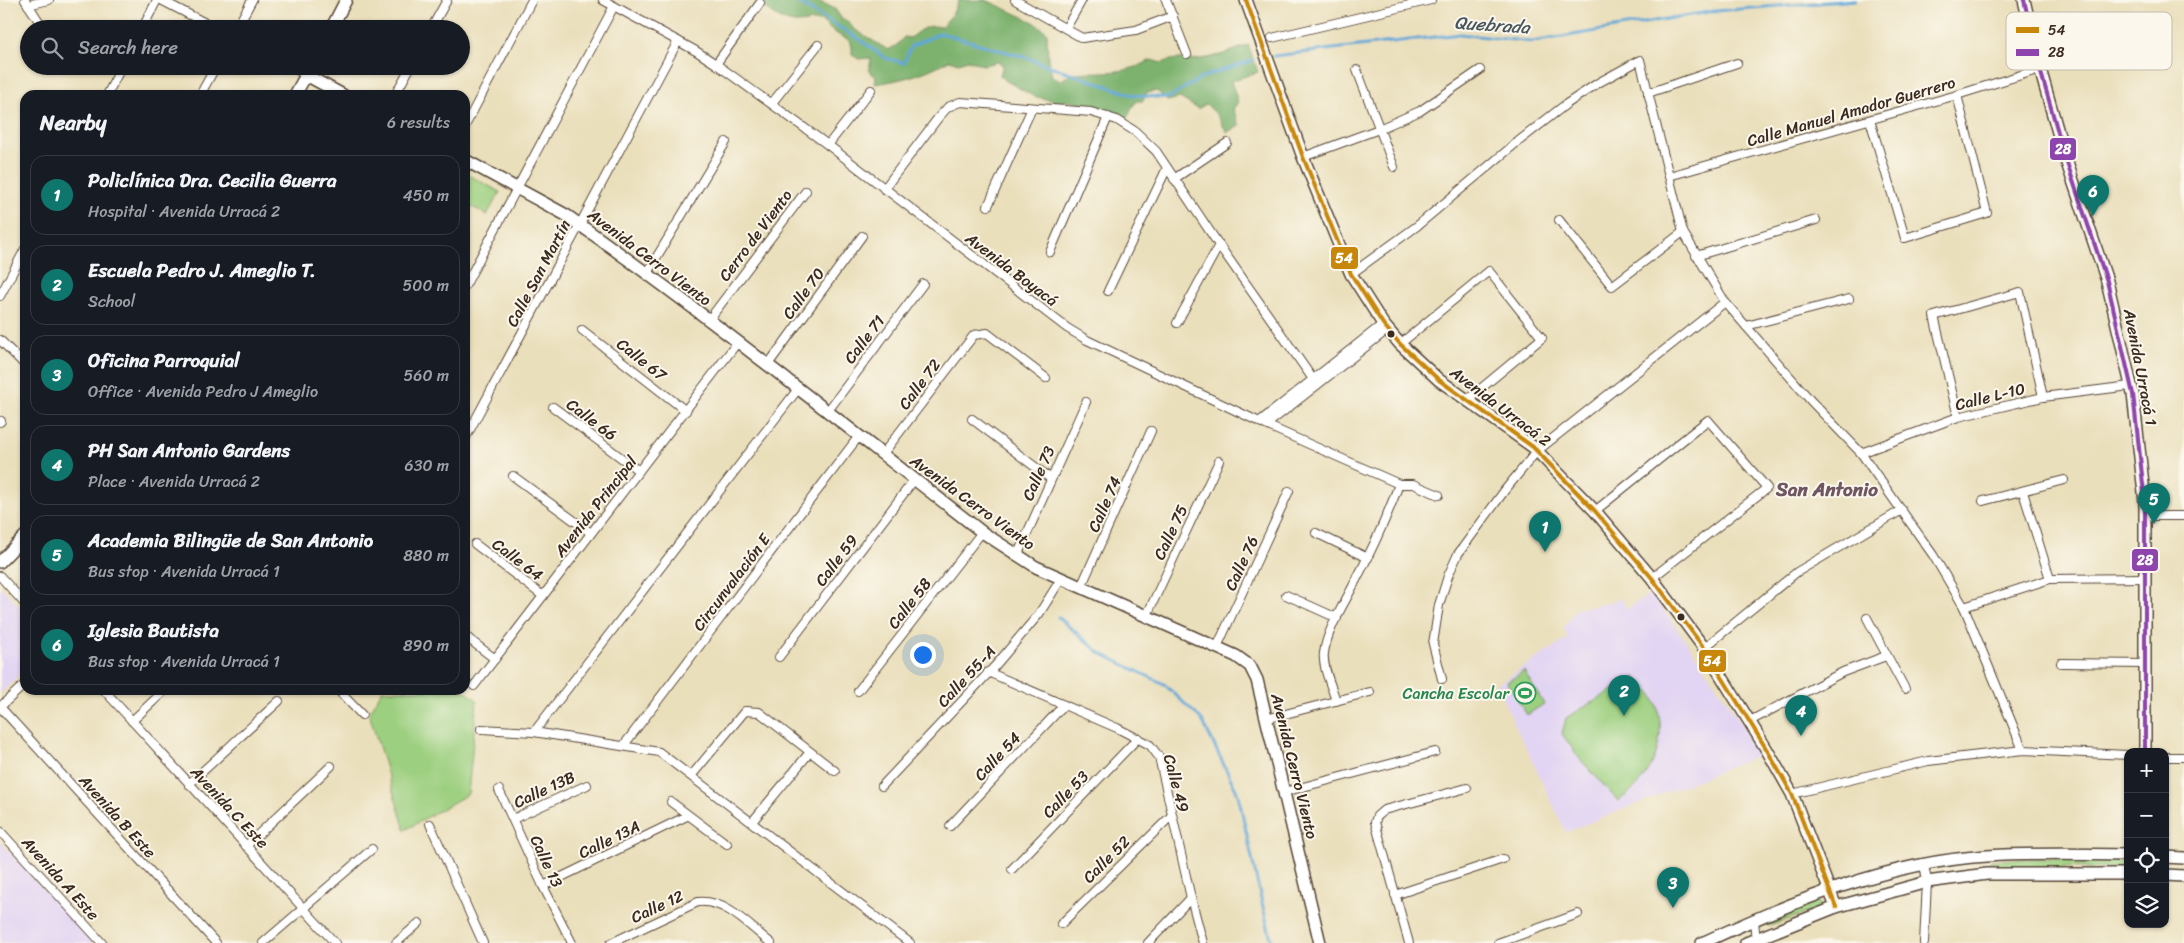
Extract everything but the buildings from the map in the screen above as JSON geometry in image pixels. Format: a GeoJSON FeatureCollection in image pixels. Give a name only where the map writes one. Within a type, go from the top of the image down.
{"type":"FeatureCollection","features":[{"type":"Feature","properties":{"kind":"street"},"geometry":{"type":"LineString","coordinates":[[38,20],[27,2],[49,0]]}},
{"type":"Feature","properties":{"kind":"street"},"geometry":{"type":"LineString","coordinates":[[147,20],[157,0]]}},
{"type":"Feature","properties":{"kind":"street"},"geometry":{"type":"LineString","coordinates":[[161,0],[200,20]]}},
{"type":"Feature","properties":{"kind":"street"},"geometry":{"type":"LineString","coordinates":[[241,20],[252,0]]}},
{"type":"Feature","properties":{"kind":"street"},"geometry":{"type":"LineString","coordinates":[[336,20],[346,0]]}},
{"type":"Feature","properties":{"kind":"street"},"geometry":{"type":"LineString","coordinates":[[437,20],[447,0]]}},
{"type":"Feature","properties":{"kind":"street"},"geometry":{"type":"LineString","coordinates":[[470,117],[532,0]]}},
{"type":"Feature","properties":{"kind":"street","name":"Avenida Boyacá"},"geometry":{"type":"LineString","coordinates":[[603,0],[716,64],[772,103],[1087,340],[1262,423],[1399,484],[1413,484],[1439,495]]}},
{"type":"Feature","properties":{"kind":"street"},"geometry":{"type":"LineString","coordinates":[[1015,0],[1082,38],[1136,30],[1173,16]]}},
{"type":"Feature","properties":{"kind":"street"},"geometry":{"type":"LineString","coordinates":[[1066,28],[1082,0]]}},
{"type":"Feature","properties":{"kind":"street"},"geometry":{"type":"LineString","coordinates":[[1166,0],[1188,54]]}},
{"type":"Feature","properties":{"kind":"street","name":"Avenida Urracá 2"},"geometry":{"type":"LineString","coordinates":[[1246,0],[1303,157],[1350,274],[1385,327],[1400,344],[1439,380],[1537,451],[1595,511],[1652,578],[1704,648],[1750,720],[1792,794],[1836,907]]}},
{"type":"Feature","properties":{"kind":"street"},"geometry":{"type":"LineString","coordinates":[[1272,38],[1431,0]]}},
{"type":"Feature","properties":{"kind":"street"},"geometry":{"type":"LineString","coordinates":[[716,64],[760,3]]}},
{"type":"Feature","properties":{"kind":"street"},"geometry":{"type":"LineString","coordinates":[[470,277],[614,6]]}},
{"type":"Feature","properties":{"kind":"street","name":"Calle San Martín"},"geometry":{"type":"LineString","coordinates":[[470,424],[678,41]]}},
{"type":"Feature","properties":{"kind":"street"},"geometry":{"type":"LineString","coordinates":[[772,103],[818,45]]}},
{"type":"Feature","properties":{"kind":"street"},"geometry":{"type":"LineString","coordinates":[[1350,274],[1417,226],[1514,144],[1598,83],[1640,60],[1683,232],[1696,256],[1725,302],[1811,401],[1861,454],[1933,555],[1964,607],[2023,750]]}},
{"type":"Feature","properties":{"kind":"street"},"geometry":{"type":"LineString","coordinates":[[1648,94],[1737,63]]}},
{"type":"Feature","properties":{"kind":"street"},"geometry":{"type":"LineString","coordinates":[[1357,70],[1394,167]]}},
{"type":"Feature","properties":{"kind":"street"},"geometry":{"type":"LineString","coordinates":[[1303,157],[1379,129],[1420,111],[1480,70]]}},
{"type":"Feature","properties":{"kind":"street","name":"Calle Manuel Amador Guerrero"},"geometry":{"type":"LineString","coordinates":[[1668,176],[1957,95],[2037,70]]}},
{"type":"Feature","properties":{"kind":"street","name":"Avenida Urracá 1"},"geometry":{"type":"LineString","coordinates":[[2040,70],[2065,157],[2107,281],[2130,386],[2145,502],[2145,748]]}},
{"type":"Feature","properties":{"kind":"street"},"geometry":{"type":"LineString","coordinates":[[109,90],[117,75]]}},
{"type":"Feature","properties":{"kind":"street"},"geometry":{"type":"LineString","coordinates":[[203,90],[211,75]]}},
{"type":"Feature","properties":{"kind":"street"},"geometry":{"type":"LineString","coordinates":[[298,90],[305,75]]}},
{"type":"Feature","properties":{"kind":"street"},"geometry":{"type":"LineString","coordinates":[[315,75],[336,90]]}},
{"type":"Feature","properties":{"kind":"street"},"geometry":{"type":"LineString","coordinates":[[398,90],[406,75]]}},
{"type":"Feature","properties":{"kind":"street"},"geometry":{"type":"LineString","coordinates":[[828,145],[871,90]]}},
{"type":"Feature","properties":{"kind":"street"},"geometry":{"type":"LineString","coordinates":[[1870,120],[1905,238],[1987,213],[1957,95]]}},
{"type":"Feature","properties":{"kind":"street"},"geometry":{"type":"LineString","coordinates":[[884,189],[948,107],[960,102],[1091,112],[1108,117],[1136,132],[1156,151],[1314,382]]}},
{"type":"Feature","properties":{"kind":"street"},"geometry":{"type":"LineString","coordinates":[[988,206],[1032,108]]}},
{"type":"Feature","properties":{"kind":"street"},"geometry":{"type":"LineString","coordinates":[[1050,252],[1108,117]]}},
{"type":"Feature","properties":{"kind":"street"},"geometry":{"type":"LineString","coordinates":[[647,273],[726,142]]}},
{"type":"Feature","properties":{"kind":"street"},"geometry":{"type":"LineString","coordinates":[[1174,178],[1227,143]]}},
{"type":"Feature","properties":{"kind":"street","name":"Avenida Cerro Viento"},"geometry":{"type":"LineString","coordinates":[[470,163],[566,214],[580,224],[647,273],[982,532],[1017,556],[1061,579],[1236,656],[1250,666],[1258,680],[1320,943]]}},
{"type":"Feature","properties":{"kind":"street"},"geometry":{"type":"LineString","coordinates":[[1108,291],[1168,168]]}},
{"type":"Feature","properties":{"kind":"street","name":"Cerro de Viento"},"geometry":{"type":"LineString","coordinates":[[708,320],[806,191]]}},
{"type":"Feature","properties":{"kind":"street"},"geometry":{"type":"LineString","coordinates":[[1559,220],[1612,286],[1683,232]]}},
{"type":"Feature","properties":{"kind":"street"},"geometry":{"type":"LineString","coordinates":[[1696,256],[1816,220]]}},
{"type":"Feature","properties":{"kind":"street","name":"Calle 70"},"geometry":{"type":"LineString","coordinates":[[767,366],[862,236]]}},
{"type":"Feature","properties":{"kind":"street"},"geometry":{"type":"LineString","coordinates":[[1177,323],[1219,245]]}},
{"type":"Feature","properties":{"kind":"street"},"geometry":{"type":"LineString","coordinates":[[0,296],[20,258]]}},
{"type":"Feature","properties":{"kind":"street"},"geometry":{"type":"LineString","coordinates":[[1400,344],[1489,271],[1542,338],[1467,400]]}},
{"type":"Feature","properties":{"kind":"street","name":"Calle 71"},"geometry":{"type":"LineString","coordinates":[[827,412],[923,284]]}},
{"type":"Feature","properties":{"kind":"street"},"geometry":{"type":"LineString","coordinates":[[1958,418],[1934,316],[2020,292],[2043,397]]}},
{"type":"Feature","properties":{"kind":"street"},"geometry":{"type":"LineString","coordinates":[[1746,326],[1849,299]]}},
{"type":"Feature","properties":{"kind":"street"},"geometry":{"type":"LineString","coordinates":[[1442,679],[1433,644],[1439,605],[1448,576],[1458,554],[1477,528],[1537,451],[1725,302]]}},
{"type":"Feature","properties":{"kind":"street"},"geometry":{"type":"LineString","coordinates":[[1262,423],[1385,327]]}},
{"type":"Feature","properties":{"kind":"street","name":"Calle 67"},"geometry":{"type":"LineString","coordinates":[[582,330],[686,410]]}},
{"type":"Feature","properties":{"kind":"street","name":"Calle 72"},"geometry":{"type":"LineString","coordinates":[[882,455],[974,335],[987,333],[1046,378]]}},
{"type":"Feature","properties":{"kind":"street"},"geometry":{"type":"LineString","coordinates":[[0,340],[20,360]]}},
{"type":"Feature","properties":{"kind":"street","name":"Avenida Principal"},"geometry":{"type":"LineString","coordinates":[[474,686],[738,343]]}},
{"type":"Feature","properties":{"kind":"street","name":"Calle L-10"},"geometry":{"type":"LineString","coordinates":[[1861,454],[1958,418],[2043,397],[2130,386]]}},
{"type":"Feature","properties":{"kind":"street"},"geometry":{"type":"LineString","coordinates":[[534,732],[798,389]]}},
{"type":"Feature","properties":{"kind":"street","name":"Calle 73"},"geometry":{"type":"LineString","coordinates":[[1017,556],[1086,402]]}},
{"type":"Feature","properties":{"kind":"street","name":"Calle 66"},"geometry":{"type":"LineString","coordinates":[[553,407],[639,471]]}},
{"type":"Feature","properties":{"kind":"street"},"geometry":{"type":"LineString","coordinates":[[972,419],[1051,479]]}},
{"type":"Feature","properties":{"kind":"street"},"geometry":{"type":"LineString","coordinates":[[1595,511],[1708,420],[1767,488],[1652,578]]}},
{"type":"Feature","properties":{"kind":"street","name":"Calle 74"},"geometry":{"type":"LineString","coordinates":[[1081,587],[1151,431]]}},
{"type":"Feature","properties":{"kind":"street","name":"Circunvalación E"},"geometry":{"type":"LineString","coordinates":[[624,745],[859,436]]}},
{"type":"Feature","properties":{"kind":"street","name":"Calle 75"},"geometry":{"type":"LineString","coordinates":[[1146,615],[1219,461]]}},
{"type":"Feature","properties":{"kind":"street"},"geometry":{"type":"LineString","coordinates":[[513,476],[591,533]]}},
{"type":"Feature","properties":{"kind":"street","name":"Calle 59"},"geometry":{"type":"LineString","coordinates":[[779,657],[914,480]]}},
{"type":"Feature","properties":{"kind":"street"},"geometry":{"type":"LineString","coordinates":[[1983,501],[2064,480]]}},
{"type":"Feature","properties":{"kind":"street"},"geometry":{"type":"LineString","coordinates":[[1336,701],[1324,654],[1337,618],[1386,522],[1399,484]]}},
{"type":"Feature","properties":{"kind":"street","name":"Calle 76"},"geometry":{"type":"LineString","coordinates":[[1216,647],[1290,491]]}},
{"type":"Feature","properties":{"kind":"street"},"geometry":{"type":"LineString","coordinates":[[2022,492],[2050,580]]}},
{"type":"Feature","properties":{"kind":"street"},"geometry":{"type":"LineString","coordinates":[[1704,648],[1796,572],[1902,510]]}},
{"type":"Feature","properties":{"kind":"street"},"geometry":{"type":"LineString","coordinates":[[2145,516],[2184,516]]}},
{"type":"Feature","properties":{"kind":"street","name":"Calle 58"},"geometry":{"type":"LineString","coordinates":[[858,691],[982,532]]}},
{"type":"Feature","properties":{"kind":"street"},"geometry":{"type":"LineString","coordinates":[[1316,533],[1368,558]]}},
{"type":"Feature","properties":{"kind":"street"},"geometry":{"type":"LineString","coordinates":[[0,562],[20,541]]}},
{"type":"Feature","properties":{"kind":"street","name":"Calle 64"},"geometry":{"type":"LineString","coordinates":[[476,544],[544,596]]}},
{"type":"Feature","properties":{"kind":"street"},"geometry":{"type":"LineString","coordinates":[[0,576],[20,598]]}},
{"type":"Feature","properties":{"kind":"street"},"geometry":{"type":"LineString","coordinates":[[1964,607],[2050,580],[2146,578]]}},
{"type":"Feature","properties":{"kind":"street","name":"Calle 55-A"},"geometry":{"type":"LineString","coordinates":[[882,786],[1039,614],[1061,579]]}},
{"type":"Feature","properties":{"kind":"street"},"geometry":{"type":"LineString","coordinates":[[1286,596],[1337,618]]}},
{"type":"Feature","properties":{"kind":"street"},"geometry":{"type":"LineString","coordinates":[[1868,618],[1886,656],[1905,689]]}},
{"type":"Feature","properties":{"kind":"street"},"geometry":{"type":"LineString","coordinates":[[470,640],[495,659]]}},
{"type":"Feature","properties":{"kind":"street"},"geometry":{"type":"LineString","coordinates":[[1750,720],[1843,672],[1886,656]]}},
{"type":"Feature","properties":{"kind":"street"},"geometry":{"type":"LineString","coordinates":[[2061,664],[2146,664]]}},
{"type":"Feature","properties":{"kind":"street","name":"Calle 49"},"geometry":{"type":"LineString","coordinates":[[988,672],[1150,745],[1159,757],[1203,943]]}},
{"type":"Feature","properties":{"kind":"street"},"geometry":{"type":"LineString","coordinates":[[0,707],[20,689]]}},
{"type":"Feature","properties":{"kind":"street"},"geometry":{"type":"LineString","coordinates":[[1266,719],[1370,692]]}},
{"type":"Feature","properties":{"kind":"street","name":"Avenida C Este"},"geometry":{"type":"LineString","coordinates":[[109,695],[335,943]]}},
{"type":"Feature","properties":{"kind":"street"},"geometry":{"type":"LineString","coordinates":[[132,721],[160,695]]}},
{"type":"Feature","properties":{"kind":"street"},"geometry":{"type":"LineString","coordinates":[[343,695],[362,715]]}},
{"type":"Feature","properties":{"kind":"street"},"geometry":{"type":"LineString","coordinates":[[189,784],[279,701]]}},
{"type":"Feature","properties":{"kind":"street","name":"Calle 54"},"geometry":{"type":"LineString","coordinates":[[950,826],[1064,705]]}},
{"type":"Feature","properties":{"kind":"street","name":"Avenida B Este"},"geometry":{"type":"LineString","coordinates":[[0,707],[216,943]]}},
{"type":"Feature","properties":{"kind":"street"},"geometry":{"type":"LineString","coordinates":[[692,775],[745,711],[759,712],[835,771]]}},
{"type":"Feature","properties":{"kind":"street"},"geometry":{"type":"LineString","coordinates":[[480,729],[534,732],[659,752],[692,775],[910,943]]}},
{"type":"Feature","properties":{"kind":"street","name":"Calle 53"},"geometry":{"type":"LineString","coordinates":[[1012,869],[1138,738]]}},
{"type":"Feature","properties":{"kind":"street"},"geometry":{"type":"LineString","coordinates":[[1792,794],[1928,761],[2023,750],[2124,755]]}},
{"type":"Feature","properties":{"kind":"street"},"geometry":{"type":"LineString","coordinates":[[752,822],[810,752]]}},
{"type":"Feature","properties":{"kind":"street"},"geometry":{"type":"LineString","coordinates":[[1284,792],[1435,752]]}},
{"type":"Feature","properties":{"kind":"street"},"geometry":{"type":"LineString","coordinates":[[2169,757],[2184,758]]}},
{"type":"Feature","properties":{"kind":"street"},"geometry":{"type":"LineString","coordinates":[[246,846],[331,766]]}},
{"type":"Feature","properties":{"kind":"street","name":"Calle 13B"},"geometry":{"type":"LineString","coordinates":[[513,819],[587,785]]}},
{"type":"Feature","properties":{"kind":"street"},"geometry":{"type":"LineString","coordinates":[[1409,943],[1374,822],[1377,816],[1384,810],[1467,788]]}},
{"type":"Feature","properties":{"kind":"street","name":"Calle 13"},"geometry":{"type":"LineString","coordinates":[[499,790],[543,886],[572,943]]}},
{"type":"Feature","properties":{"kind":"street"},"geometry":{"type":"LineString","coordinates":[[671,802],[727,844]]}},
{"type":"Feature","properties":{"kind":"street","name":"Calle 13A"},"geometry":{"type":"LineString","coordinates":[[543,886],[688,816]]}},
{"type":"Feature","properties":{"kind":"street","name":"Calle 52"},"geometry":{"type":"LineString","coordinates":[[1061,924],[1172,816]]}},
{"type":"Feature","properties":{"kind":"street"},"geometry":{"type":"LineString","coordinates":[[430,824],[484,943]]}},
{"type":"Feature","properties":{"kind":"street","name":"Avenida A Este"},"geometry":{"type":"LineString","coordinates":[[0,831],[102,943]]}},
{"type":"Feature","properties":{"kind":"street"},"geometry":{"type":"LineString","coordinates":[[262,943],[372,849]]}},
{"type":"Feature","properties":{"kind":"street"},"geometry":{"type":"LineString","coordinates":[[1702,943],[1754,919],[1829,890],[1924,864],[1986,856],[2042,854],[2124,856]]}},
{"type":"Feature","properties":{"kind":"street"},"geometry":{"type":"LineString","coordinates":[[1986,856],[1987,874]]}},
{"type":"Feature","properties":{"kind":"street"},"geometry":{"type":"LineString","coordinates":[[2169,857],[2184,858]]}},
{"type":"Feature","properties":{"kind":"street"},"geometry":{"type":"LineString","coordinates":[[1395,895],[1503,859]]}},
{"type":"Feature","properties":{"kind":"street"},"geometry":{"type":"LineString","coordinates":[[1924,864],[1926,882],[1924,943]]}},
{"type":"Feature","properties":{"kind":"street"},"geometry":{"type":"LineString","coordinates":[[1754,919],[1752,941],[1836,907],[1926,882],[1987,874],[2124,874]]}},
{"type":"Feature","properties":{"kind":"street"},"geometry":{"type":"LineString","coordinates":[[2169,875],[2184,876]]}},
{"type":"Feature","properties":{"kind":"street"},"geometry":{"type":"LineString","coordinates":[[1148,943],[1191,898]]}},
{"type":"Feature","properties":{"kind":"street","name":"Calle 12"},"geometry":{"type":"LineString","coordinates":[[611,943],[698,902],[715,903],[726,908],[771,943]]}},
{"type":"Feature","properties":{"kind":"street"},"geometry":{"type":"LineString","coordinates":[[1498,943],[1578,914]]}},
{"type":"Feature","properties":{"kind":"street"},"geometry":{"type":"LineString","coordinates":[[396,943],[419,923]]}},
{"type":"Feature","properties":{"kind":"shaded area"},"geometry":{"type":"Polygon","coordinates":[[[0,586],[20,608],[20,674],[0,694],[0,586]]]}},
{"type":"Feature","properties":{"kind":"shaded area"},"geometry":{"type":"Polygon","coordinates":[[[1651,593],[1684,638],[1751,737],[1761,755],[1566,832],[1496,685],[1568,638],[1564,628],[1576,609],[1604,604],[1621,598],[1627,609],[1651,593]]]}},
{"type":"Feature","properties":{"kind":"shaded area"},"geometry":{"type":"Polygon","coordinates":[[[0,841],[93,943],[0,943],[0,841]]]}},
{"type":"Feature","properties":{"kind":"green space"},"geometry":{"type":"Polygon","coordinates":[[[765,0],[815,0],[835,9],[841,18],[847,21],[854,29],[888,50],[897,45],[904,37],[910,38],[924,28],[932,26],[941,27],[952,15],[959,0],[986,0],[1034,22],[1047,32],[1048,59],[1052,76],[1060,81],[1065,77],[1085,72],[1121,71],[1139,66],[1151,60],[1162,63],[1174,59],[1195,60],[1207,58],[1225,54],[1248,45],[1258,72],[1231,81],[1238,102],[1233,109],[1240,126],[1227,132],[1216,114],[1206,104],[1198,109],[1180,98],[1167,101],[1157,91],[1146,93],[1143,101],[1136,101],[1126,120],[1122,114],[1108,113],[1070,101],[1059,102],[1033,96],[1003,79],[1000,75],[1003,65],[998,62],[983,65],[968,60],[958,63],[949,60],[913,76],[875,84],[876,77],[869,71],[871,58],[858,59],[852,54],[851,45],[848,40],[832,31],[822,21],[796,23],[781,19],[763,6],[765,0]]]}},
{"type":"Feature","properties":{"kind":"green space"},"geometry":{"type":"Polygon","coordinates":[[[470,176],[500,192],[487,215],[470,206],[470,176]]]}},
{"type":"Feature","properties":{"kind":"green space","name":"Cancha Escolar"},"geometry":{"type":"Polygon","coordinates":[[[1524,671],[1544,704],[1527,715],[1507,682],[1524,671]]]}},
{"type":"Feature","properties":{"kind":"green space"},"geometry":{"type":"Polygon","coordinates":[[[1635,677],[1653,696],[1660,721],[1660,734],[1654,760],[1648,771],[1627,795],[1618,801],[1579,758],[1562,734],[1566,718],[1635,677]]]}},
{"type":"Feature","properties":{"kind":"green space"},"geometry":{"type":"Polygon","coordinates":[[[379,695],[470,695],[477,700],[468,794],[405,830],[369,714],[379,695]]]}},
{"type":"Feature","properties":{"kind":"green space"},"geometry":{"type":"Polygon","coordinates":[[[2049,858],[2123,861],[2124,869],[2049,867],[1992,870],[1987,866],[1991,860],[2049,858]]]}},
{"type":"Feature","properties":{"kind":"green space"},"geometry":{"type":"Polygon","coordinates":[[[1815,901],[1820,903],[1818,909],[1770,926],[1765,924],[1764,920],[1815,901]]]}},
{"type":"Feature","properties":{"kind":"waterway"},"geometry":{"type":"LineString","coordinates":[[794,0],[859,39],[885,58],[904,63],[911,46],[941,33],[1024,57],[1133,95],[1168,98],[1203,77],[1253,60]]}},
{"type":"Feature","properties":{"kind":"waterway","name":"Quebrada"},"geometry":{"type":"LineString","coordinates":[[1274,56],[1460,34],[1532,42],[1714,11],[1856,0]]}},
{"type":"Feature","properties":{"kind":"waterway"},"geometry":{"type":"LineString","coordinates":[[1058,617],[1100,653],[1164,684],[1202,720],[1238,794],[1272,943]]}},
{"type":"Feature","properties":{"kind":"transit line","name":"54"},"geometry":{"type":"LineString","coordinates":[[1246,0],[1303,157],[1351,274],[1383,324],[1400,344],[1439,380],[1533,447],[1595,511],[1652,578],[1704,648],[1792,794],[1836,907]]}},
{"type":"Feature","properties":{"kind":"transit line","name":"28"},"geometry":{"type":"LineString","coordinates":[[2024,0],[2027,12]]}},
{"type":"Feature","properties":{"kind":"transit line","name":"28"},"geometry":{"type":"LineString","coordinates":[[2040,70],[2065,157],[2107,281],[2133,394],[2145,502],[2145,748]]}},
{"type":"Feature","properties":{"kind":"place","name":"Iglesia Bautista"},"geometry":{"type":"Point","coordinates":[2093,216]}},
{"type":"Feature","properties":{"kind":"place","name":"Academia Bilingüe de San Antonio"},"geometry":{"type":"Point","coordinates":[2154,524]}},
{"type":"Feature","properties":{"kind":"place","name":"Policlínica Dra. Cecilia Guerra"},"geometry":{"type":"Point","coordinates":[1545,552]}},
{"type":"Feature","properties":{"kind":"place","name":"Cancha Escolar"},"geometry":{"type":"Point","coordinates":[1525,693]}},
{"type":"Feature","properties":{"kind":"place","name":"Escuela Pedro J. Ameglio T."},"geometry":{"type":"Point","coordinates":[1624,716]}},
{"type":"Feature","properties":{"kind":"place","name":"PH San Antonio Gardens"},"geometry":{"type":"Point","coordinates":[1801,736]}},
{"type":"Feature","properties":{"kind":"place","name":"Oficina Parroquial"},"geometry":{"type":"Point","coordinates":[1673,908]}},
{"type":"Feature","properties":{"kind":"district","name":"San Antonio"},"geometry":{"type":"Point","coordinates":[1827,489]}}]}
